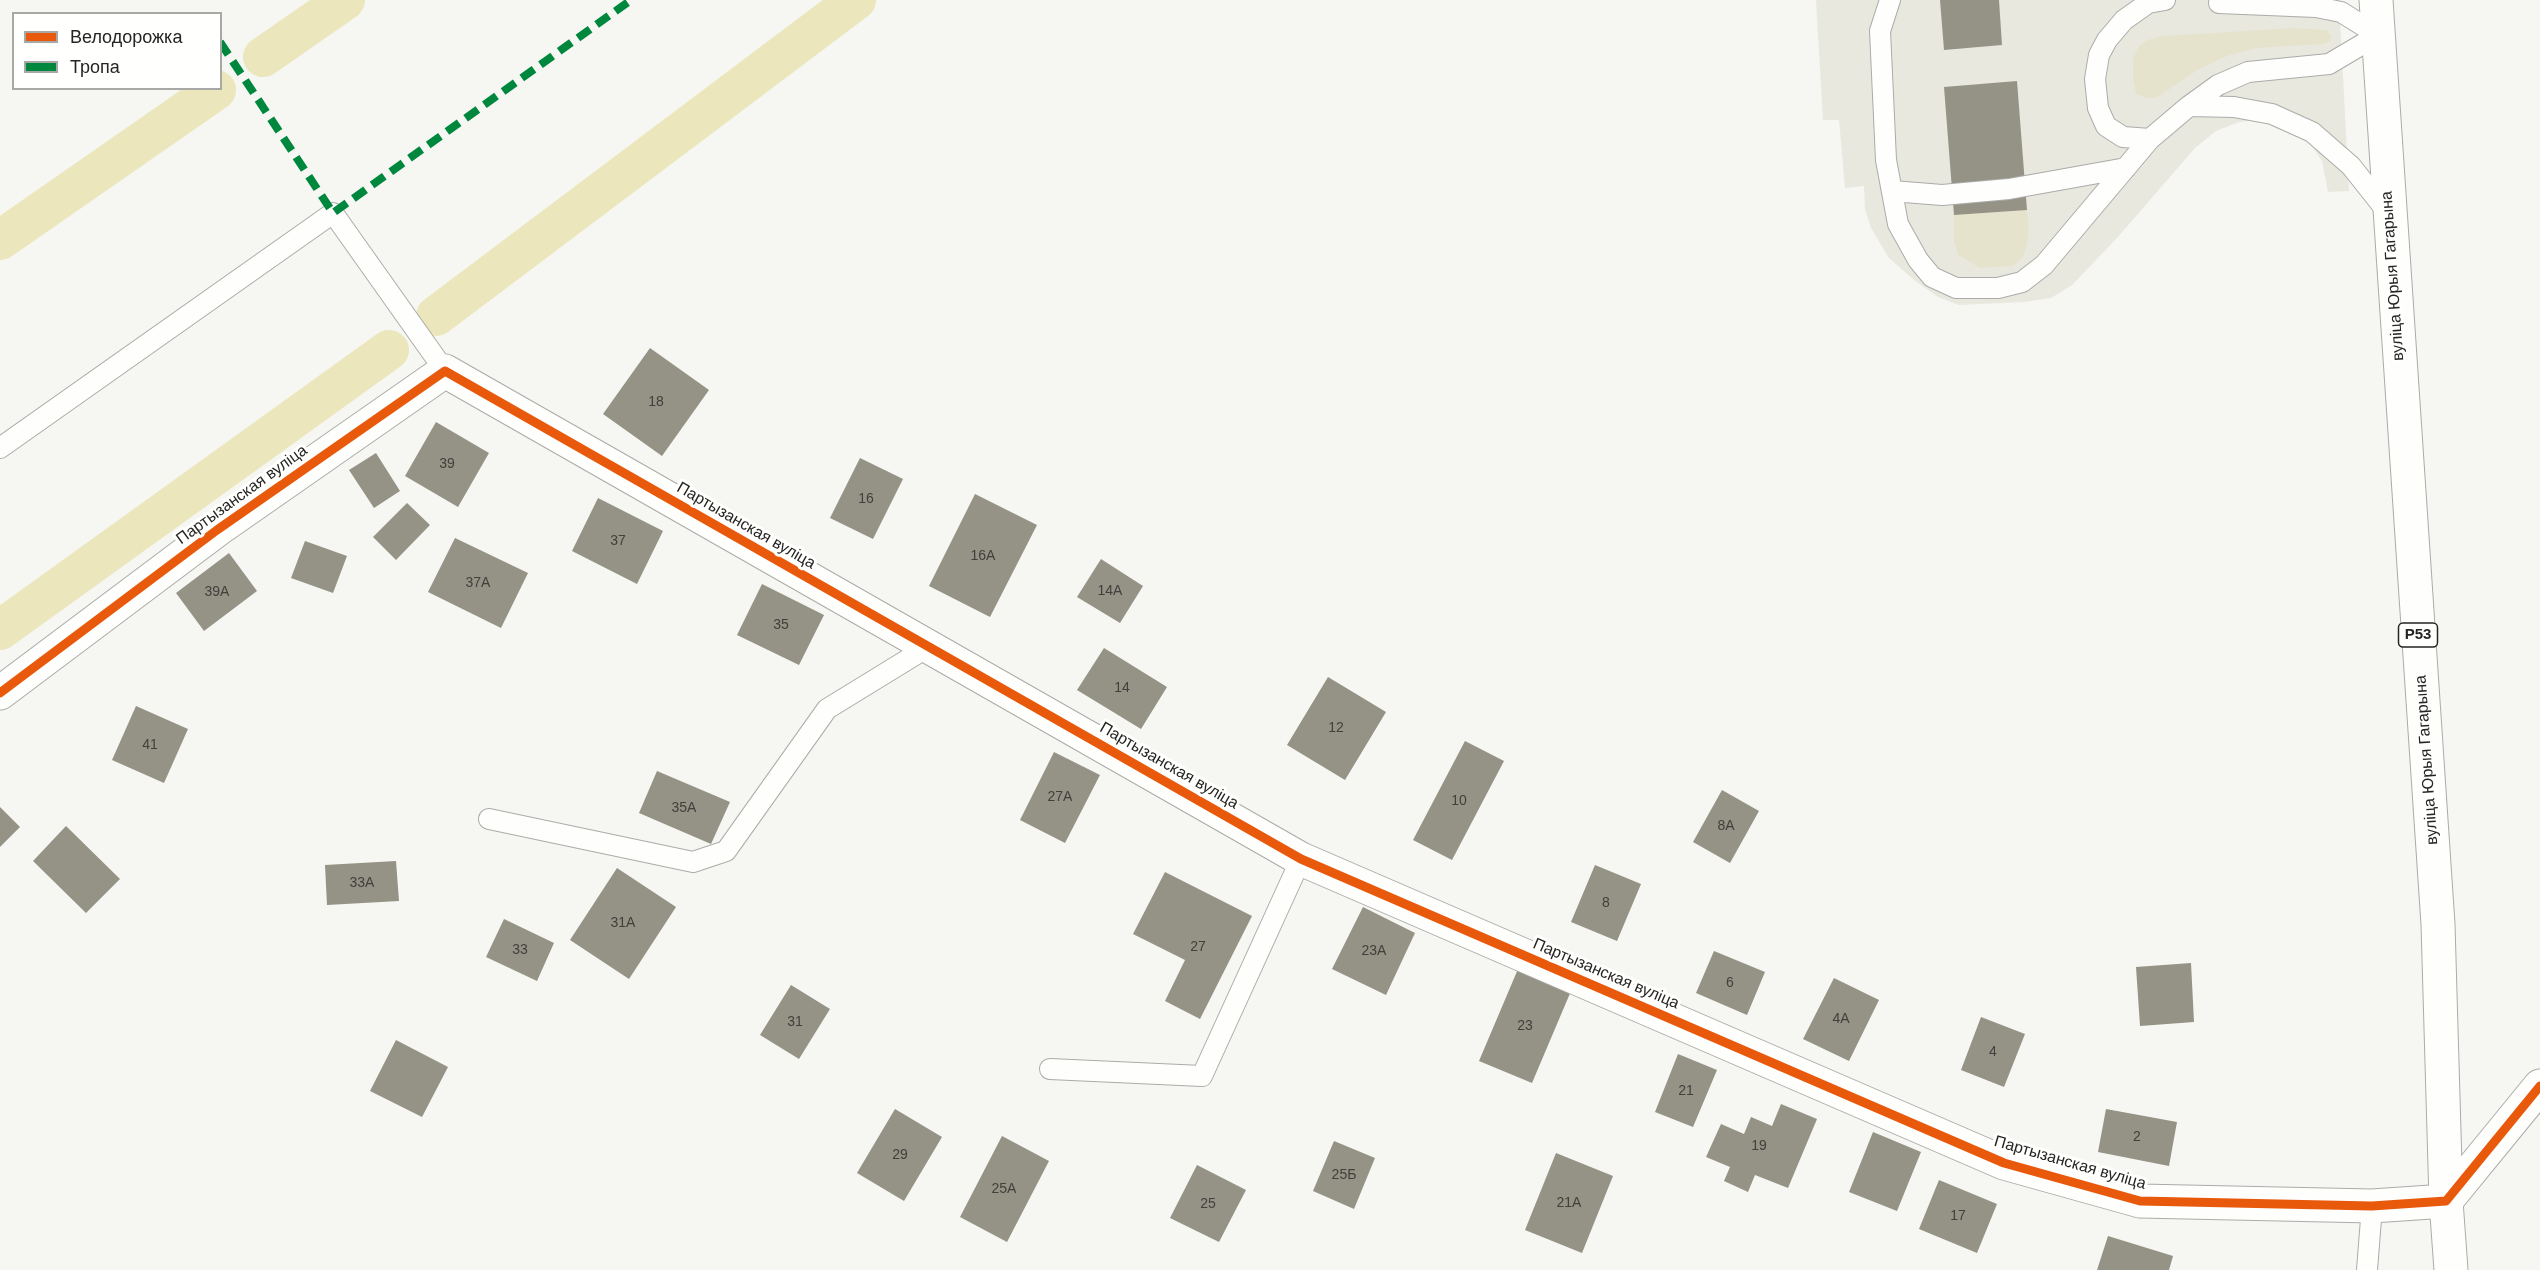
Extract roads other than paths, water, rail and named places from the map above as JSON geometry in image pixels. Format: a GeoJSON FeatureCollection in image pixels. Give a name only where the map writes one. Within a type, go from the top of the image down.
{"type":"FeatureCollection","features":[{"type":"Feature","properties":{"kind":"street","name":"вуліца Юрыя Гагарына"},"geometry":{"type":"LineString","coordinates":[[2376,0],[2438,924],[2446,1201],[2451,1270]]}},
{"type":"Feature","properties":{"kind":"street","name":"Партызанская вуліца"},"geometry":{"type":"LineString","coordinates":[[0,693],[217,530],[445,371],[1301,859],[2004,1163],[2140,1201],[2372,1206],[2446,1201]]}},
{"type":"Feature","properties":{"kind":"street"},"geometry":{"type":"LineString","coordinates":[[2446,1201],[2540,1086]]}},
{"type":"Feature","properties":{"kind":"lane"},"geometry":{"type":"LineString","coordinates":[[1890,0],[1880,30],[1886,160],[1898,224],[1918,260],[1932,277],[1956,288],[1998,288],[2022,282],[2044,265],[2150,139],[2218,85],[2248,72],[2329,64],[2378,34],[2342,12],[2316,7],[2216,1]]}},
{"type":"Feature","properties":{"kind":"lane"},"geometry":{"type":"LineString","coordinates":[[2150,139],[2123,137],[2106,126],[2098,108],[2095,79],[2099,55],[2107,40],[2124,20],[2148,3],[2165,0]]}},
{"type":"Feature","properties":{"kind":"lane"},"geometry":{"type":"LineString","coordinates":[[2189,106],[2234,107],[2272,114],[2312,132],[2351,166],[2389,215]]}},
{"type":"Feature","properties":{"kind":"lane"},"geometry":{"type":"LineString","coordinates":[[1892,191],[1953,194],[2010,189],[2126,168]]}},
{"type":"Feature","properties":{"kind":"lane"},"geometry":{"type":"LineString","coordinates":[[0,448],[333,213],[445,371]]}},
{"type":"Feature","properties":{"kind":"lane"},"geometry":{"type":"LineString","coordinates":[[489,819],[693,862],[726,851],[827,709],[928,647]]}},
{"type":"Feature","properties":{"kind":"lane"},"geometry":{"type":"LineString","coordinates":[[1050,1069],[1202,1076],[1301,859]]}},
{"type":"Feature","properties":{"kind":"lane"},"geometry":{"type":"LineString","coordinates":[[2367,1270],[2372,1206]]}},
{"type":"Feature","properties":{"kind":"waterway"},"geometry":{"type":"LineString","coordinates":[[263,57],[345,0]]}},
{"type":"Feature","properties":{"kind":"waterway"},"geometry":{"type":"LineString","coordinates":[[436,316],[856,0]]}},
{"type":"Feature","properties":{"kind":"waterway"},"geometry":{"type":"LineString","coordinates":[[0,240],[216,90]]}},
{"type":"Feature","properties":{"kind":"waterway"},"geometry":{"type":"LineString","coordinates":[[0,630],[389,350]]}}]}
